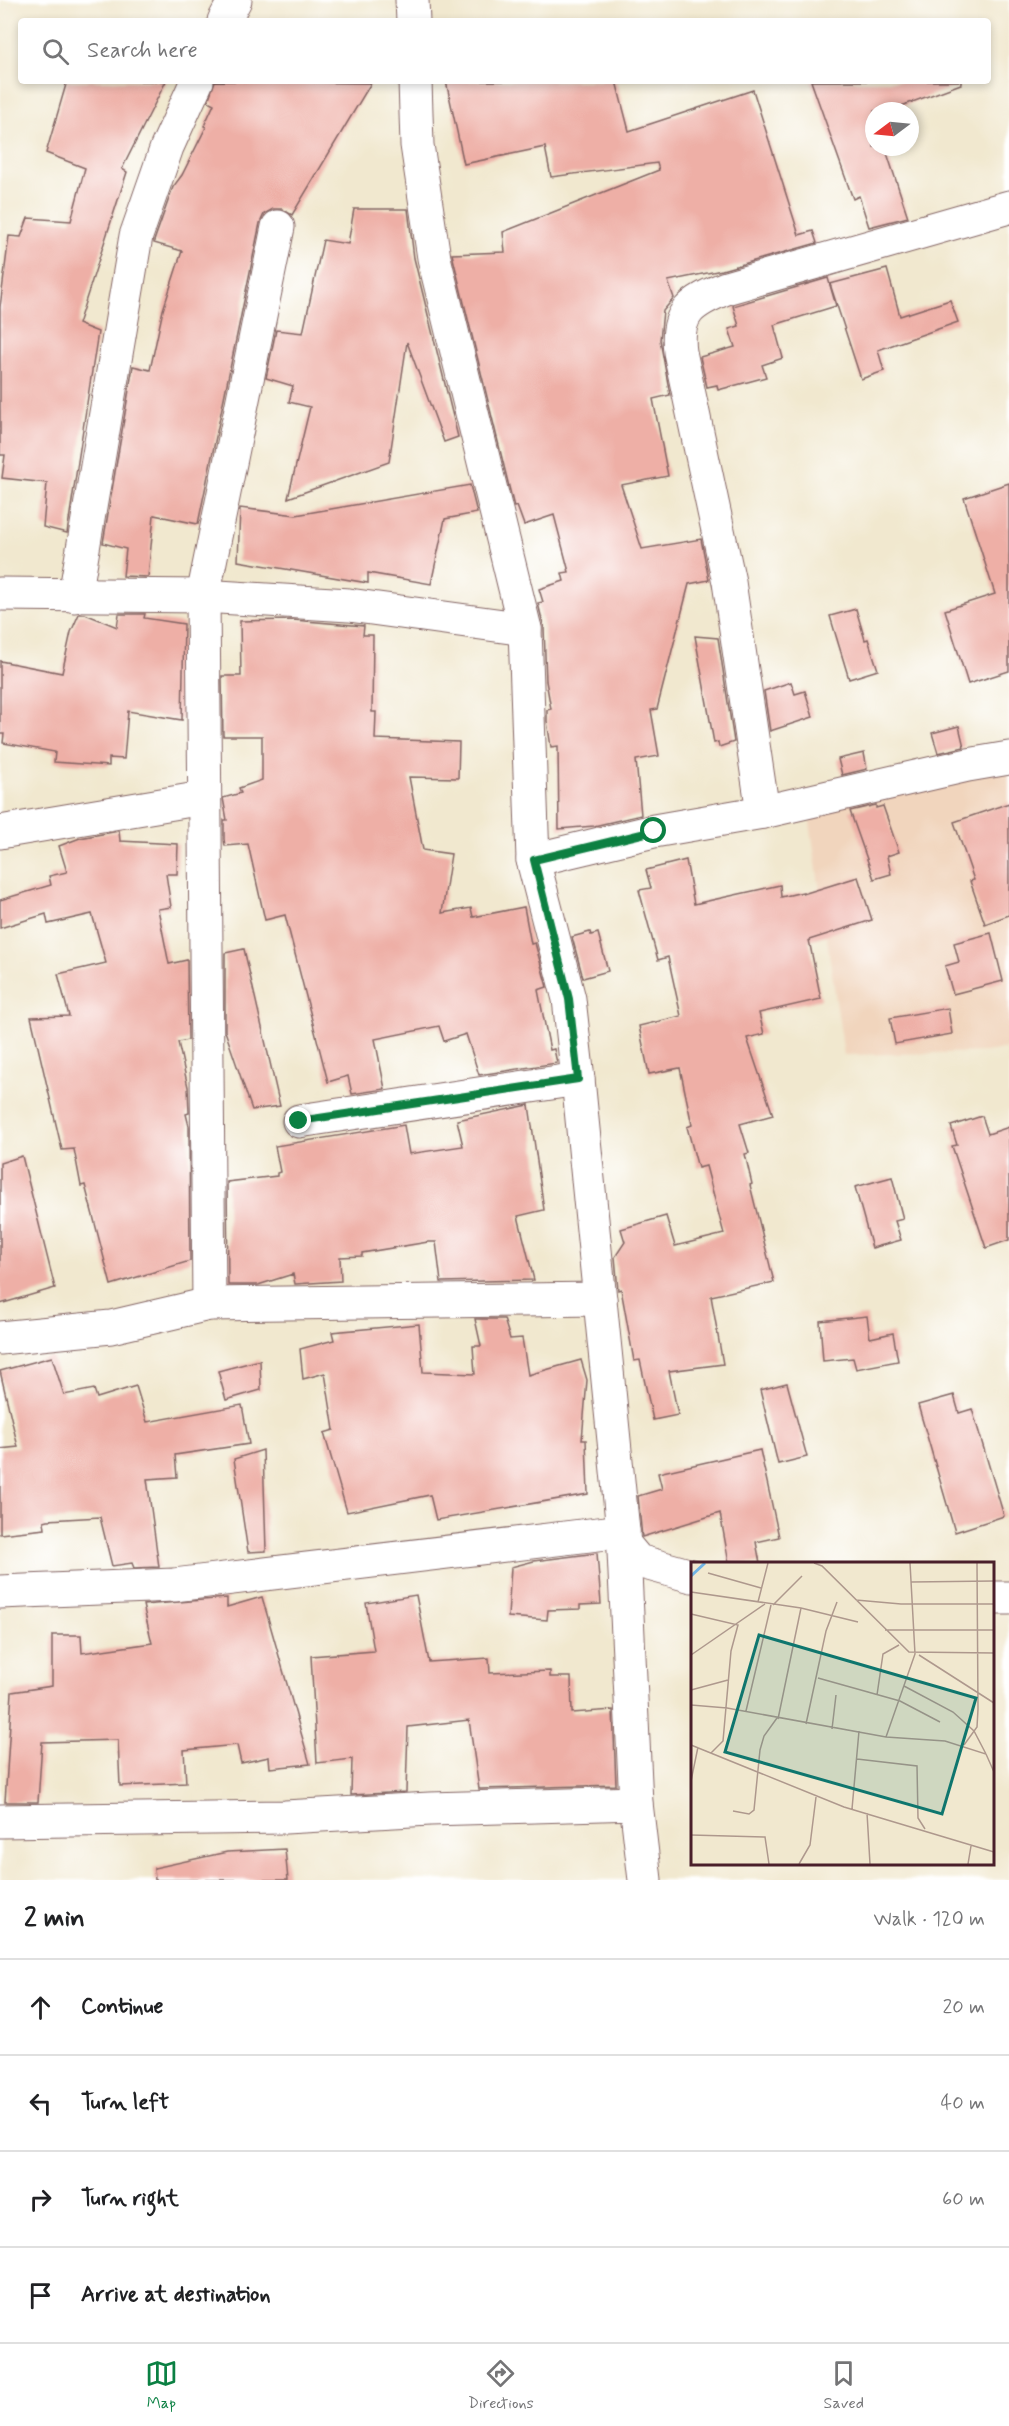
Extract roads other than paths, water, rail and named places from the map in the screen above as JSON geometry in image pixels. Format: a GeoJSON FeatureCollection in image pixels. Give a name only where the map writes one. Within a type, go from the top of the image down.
{"type":"FeatureCollection","features":[{"type":"Feature","properties":{"kind":"street"},"geometry":{"type":"LineString","coordinates":[[226,18],[235,0]]}},
{"type":"Feature","properties":{"kind":"street"},"geometry":{"type":"LineString","coordinates":[[412,0],[413,18]]}},
{"type":"Feature","properties":{"kind":"street"},"geometry":{"type":"LineString","coordinates":[[75,596],[136,236],[167,147],[196,84]]}},
{"type":"Feature","properties":{"kind":"street"},"geometry":{"type":"LineString","coordinates":[[415,84],[417,145],[434,258],[525,629],[534,860],[569,999],[578,1079],[622,1537],[636,1803],[645,1880]]}},
{"type":"Feature","properties":{"kind":"street"},"geometry":{"type":"LineString","coordinates":[[763,812],[729,582],[680,352],[678,332],[684,313],[702,298],[726,288],[1009,207]]}},
{"type":"Feature","properties":{"kind":"street"},"geometry":{"type":"LineString","coordinates":[[209,1304],[203,596],[278,227]]}},
{"type":"Feature","properties":{"kind":"street"},"geometry":{"type":"LineString","coordinates":[[0,594],[203,596],[349,605],[525,629]]}},
{"type":"Feature","properties":{"kind":"street"},"geometry":{"type":"LineString","coordinates":[[534,860],[654,831],[763,812],[968,765],[1009,758]]}},
{"type":"Feature","properties":{"kind":"street"},"geometry":{"type":"LineString","coordinates":[[0,832],[203,798]]}},
{"type":"Feature","properties":{"kind":"street"},"geometry":{"type":"LineString","coordinates":[[299,1121],[578,1079]]}},
{"type":"Feature","properties":{"kind":"street"},"geometry":{"type":"LineString","coordinates":[[0,1338],[111,1327],[209,1304],[600,1299]]}},
{"type":"Feature","properties":{"kind":"street"},"geometry":{"type":"LineString","coordinates":[[622,1537],[638,1561],[691,1575]]}},
{"type":"Feature","properties":{"kind":"street"},"geometry":{"type":"LineString","coordinates":[[0,1592],[174,1584],[622,1537]]}},
{"type":"Feature","properties":{"kind":"street"},"geometry":{"type":"LineString","coordinates":[[0,1821],[285,1817],[430,1809],[636,1803]]}}]}
